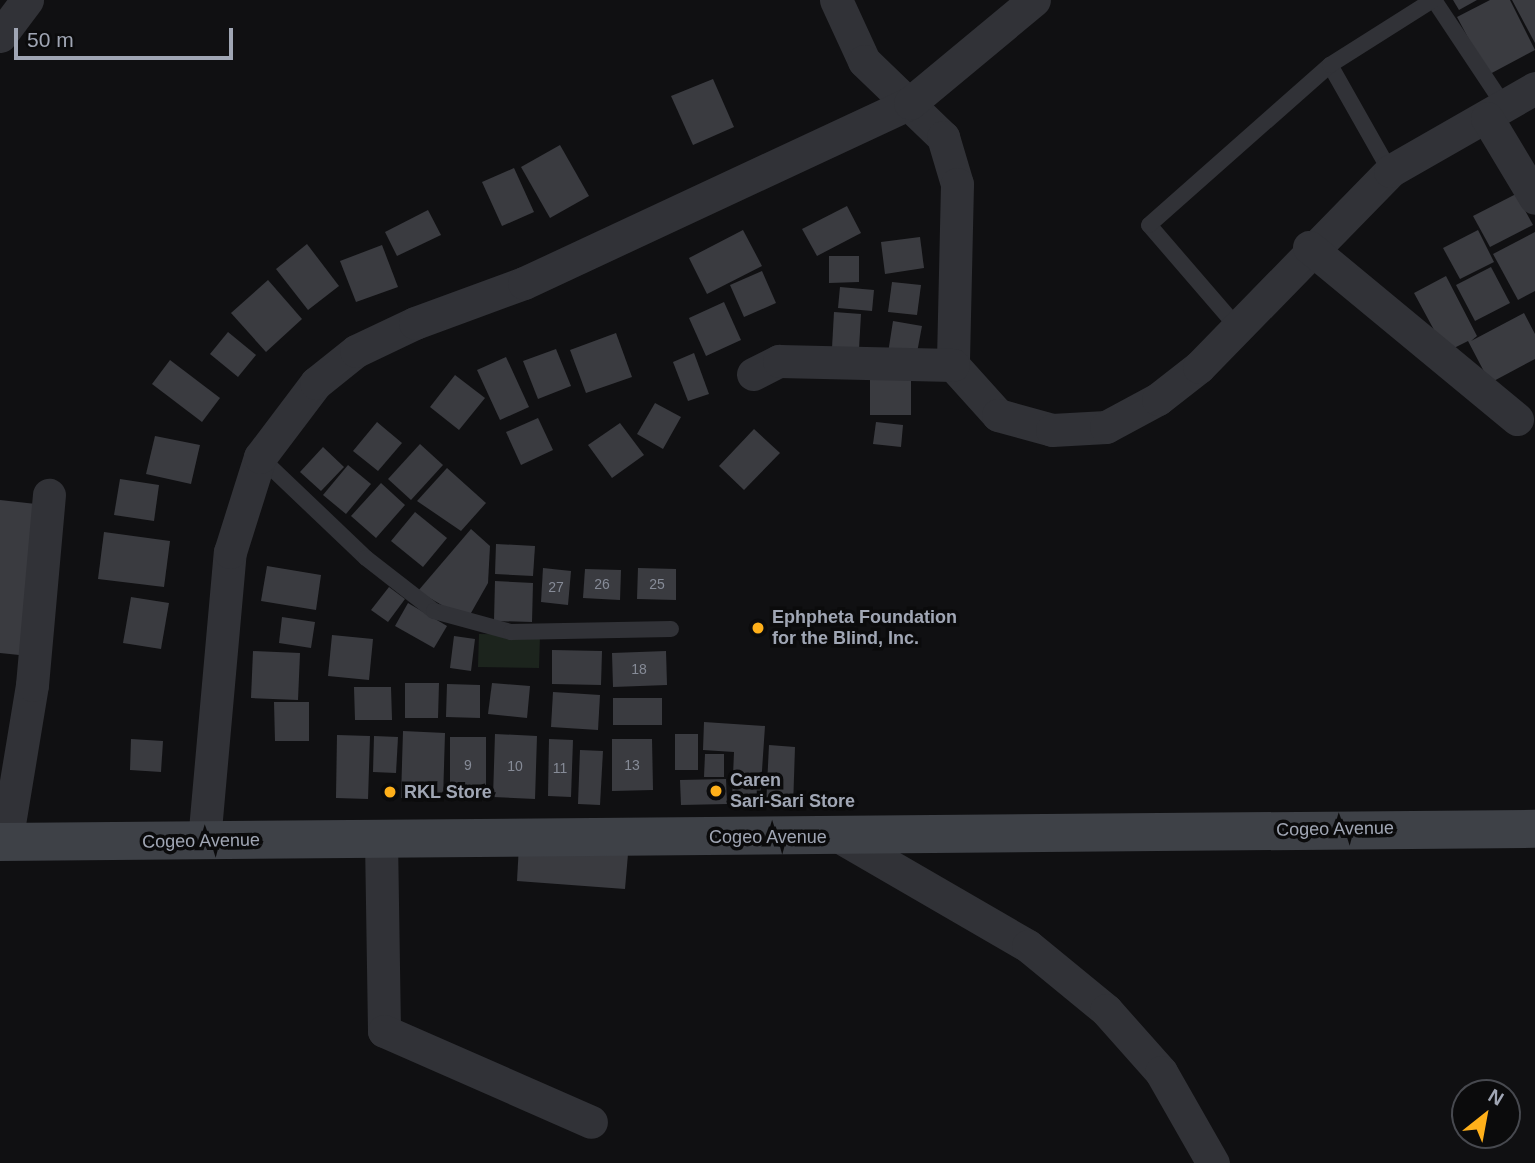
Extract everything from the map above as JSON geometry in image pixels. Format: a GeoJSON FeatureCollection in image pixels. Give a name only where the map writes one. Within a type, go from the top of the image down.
{"type":"FeatureCollection","features":[{"type":"Feature","properties":{"kind":"street"},"geometry":{"type":"LineString","coordinates":[[0,36],[27,0]]}},
{"type":"Feature","properties":{"kind":"street"},"geometry":{"type":"LineString","coordinates":[[836,0],[864,61],[943,137],[957,184],[953,365],[998,415],[1082,433],[1106,427],[1158,399],[1238,328],[1309,247],[1390,171],[1535,88]]}},
{"type":"Feature","properties":{"kind":"street"},"geometry":{"type":"LineString","coordinates":[[204,841],[230,552],[260,457],[316,383],[356,351],[524,283],[909,103],[1034,0]]}},
{"type":"Feature","properties":{"kind":"street"},"geometry":{"type":"LineString","coordinates":[[1496,112],[1535,198]]}},
{"type":"Feature","properties":{"kind":"street"},"geometry":{"type":"LineString","coordinates":[[1309,247],[1517,419]]}},
{"type":"Feature","properties":{"kind":"street"},"geometry":{"type":"LineString","coordinates":[[753,374],[779,362],[953,365]]}},
{"type":"Feature","properties":{"kind":"street"},"geometry":{"type":"LineString","coordinates":[[3,842],[32,685],[48,495]]}},
{"type":"Feature","properties":{"kind":"street","name":"Cogeo Avenue"},"geometry":{"type":"LineString","coordinates":[[3,842],[840,837],[1535,829]]}},
{"type":"Feature","properties":{"kind":"street"},"geometry":{"type":"LineString","coordinates":[[840,837],[1028,946],[1105,1010],[1161,1072],[1213,1163]]}},
{"type":"Feature","properties":{"kind":"street"},"geometry":{"type":"LineString","coordinates":[[381,839],[384,1031],[591,1122]]}},
{"type":"Feature","properties":{"kind":"lane"},"geometry":{"type":"LineString","coordinates":[[1238,328],[1149,225],[1330,65],[1433,0],[1496,112]]}},
{"type":"Feature","properties":{"kind":"lane"},"geometry":{"type":"LineString","coordinates":[[1330,65],[1390,171]]}},
{"type":"Feature","properties":{"kind":"lane"},"geometry":{"type":"LineString","coordinates":[[260,457],[366,558],[434,611],[512,632],[671,629]]}},
{"type":"Feature","properties":{"kind":"shaded area"},"geometry":{"type":"Polygon","coordinates":[[[479,634],[540,635],[539,668],[478,667],[479,634]]]}},
{"type":"Feature","properties":{"kind":"building"},"geometry":{"type":"Polygon","coordinates":[[[1453,0],[1477,0],[1459,10],[1453,0]]]}},
{"type":"Feature","properties":{"kind":"building"},"geometry":{"type":"Polygon","coordinates":[[[1490,0],[1510,0],[1535,50],[1488,75],[1457,17],[1490,0]]]}},
{"type":"Feature","properties":{"kind":"building"},"geometry":{"type":"Polygon","coordinates":[[[1512,0],[1535,0],[1535,43],[1512,0]]]}},
{"type":"Feature","properties":{"kind":"building"},"geometry":{"type":"Polygon","coordinates":[[[713,79],[734,127],[693,145],[671,96],[713,79]]]}},
{"type":"Feature","properties":{"kind":"building"},"geometry":{"type":"Polygon","coordinates":[[[560,145],[589,196],[550,218],[521,167],[560,145]]]}},
{"type":"Feature","properties":{"kind":"building"},"geometry":{"type":"Polygon","coordinates":[[[514,168],[534,212],[502,226],[482,182],[514,168]]]}},
{"type":"Feature","properties":{"kind":"building"},"geometry":{"type":"Polygon","coordinates":[[[1516,194],[1533,225],[1490,247],[1473,216],[1516,194]]]}},
{"type":"Feature","properties":{"kind":"building"},"geometry":{"type":"Polygon","coordinates":[[[847,206],[861,233],[817,256],[802,229],[847,206]]]}},
{"type":"Feature","properties":{"kind":"building"},"geometry":{"type":"Polygon","coordinates":[[[428,210],[441,235],[397,256],[385,232],[428,210]]]}},
{"type":"Feature","properties":{"kind":"building"},"geometry":{"type":"Polygon","coordinates":[[[743,230],[762,266],[707,294],[689,258],[743,230]]]}},
{"type":"Feature","properties":{"kind":"building"},"geometry":{"type":"Polygon","coordinates":[[[1478,230],[1494,262],[1460,279],[1443,248],[1478,230]]]}},
{"type":"Feature","properties":{"kind":"building"},"geometry":{"type":"Polygon","coordinates":[[[1535,232],[1535,291],[1518,300],[1493,254],[1535,232]]]}},
{"type":"Feature","properties":{"kind":"building"},"geometry":{"type":"Polygon","coordinates":[[[920,237],[924,268],[885,274],[881,242],[920,237]]]}},
{"type":"Feature","properties":{"kind":"building"},"geometry":{"type":"Polygon","coordinates":[[[307,244],[339,286],[308,310],[276,269],[307,244]]]}},
{"type":"Feature","properties":{"kind":"building"},"geometry":{"type":"Polygon","coordinates":[[[382,245],[398,287],[356,302],[340,261],[382,245]]]}},
{"type":"Feature","properties":{"kind":"building"},"geometry":{"type":"Polygon","coordinates":[[[829,256],[859,256],[859,282],[829,283],[829,256]]]}},
{"type":"Feature","properties":{"kind":"building"},"geometry":{"type":"Polygon","coordinates":[[[1491,267],[1510,303],[1475,321],[1456,285],[1491,267]]]}},
{"type":"Feature","properties":{"kind":"building"},"geometry":{"type":"Polygon","coordinates":[[[762,271],[776,303],[744,317],[730,285],[762,271]]]}},
{"type":"Feature","properties":{"kind":"building"},"geometry":{"type":"Polygon","coordinates":[[[1446,276],[1477,336],[1471,341],[1524,313],[1535,334],[1535,359],[1490,383],[1468,341],[1446,352],[1414,293],[1446,276]]]}},
{"type":"Feature","properties":{"kind":"building"},"geometry":{"type":"Polygon","coordinates":[[[268,280],[302,319],[266,352],[231,313],[268,280]]]}},
{"type":"Feature","properties":{"kind":"building"},"geometry":{"type":"Polygon","coordinates":[[[892,282],[921,285],[917,315],[888,312],[892,282]]]}},
{"type":"Feature","properties":{"kind":"building"},"geometry":{"type":"Polygon","coordinates":[[[840,287],[874,290],[872,311],[838,308],[840,287]]]}},
{"type":"Feature","properties":{"kind":"building"},"geometry":{"type":"Polygon","coordinates":[[[724,302],[741,340],[706,356],[689,318],[724,302]]]}},
{"type":"Feature","properties":{"kind":"building"},"geometry":{"type":"Polygon","coordinates":[[[834,312],[861,314],[859,349],[832,348],[834,312]]]}},
{"type":"Feature","properties":{"kind":"building"},"geometry":{"type":"Polygon","coordinates":[[[893,321],[922,326],[916,358],[888,353],[893,321]]]}},
{"type":"Feature","properties":{"kind":"building"},"geometry":{"type":"Polygon","coordinates":[[[228,332],[256,355],[238,377],[210,354],[228,332]]]}},
{"type":"Feature","properties":{"kind":"building"},"geometry":{"type":"Polygon","coordinates":[[[616,333],[632,377],[586,393],[570,350],[616,333]]]}},
{"type":"Feature","properties":{"kind":"building"},"geometry":{"type":"Polygon","coordinates":[[[556,349],[571,386],[538,399],[523,361],[556,349]]]}},
{"type":"Feature","properties":{"kind":"building"},"geometry":{"type":"Polygon","coordinates":[[[694,353],[709,394],[688,401],[673,362],[694,353]]]}},
{"type":"Feature","properties":{"kind":"building"},"geometry":{"type":"Polygon","coordinates":[[[506,357],[529,407],[500,420],[477,370],[506,357]]]}},
{"type":"Feature","properties":{"kind":"building"},"geometry":{"type":"Polygon","coordinates":[[[170,360],[220,398],[202,422],[152,384],[170,360]]]}},
{"type":"Feature","properties":{"kind":"building"},"geometry":{"type":"Polygon","coordinates":[[[870,373],[911,373],[911,415],[870,415],[870,373]]]}},
{"type":"Feature","properties":{"kind":"building"},"geometry":{"type":"Polygon","coordinates":[[[455,375],[485,398],[459,430],[430,407],[455,375]]]}},
{"type":"Feature","properties":{"kind":"building"},"geometry":{"type":"Polygon","coordinates":[[[655,403],[681,417],[663,449],[637,434],[655,403]]]}},
{"type":"Feature","properties":{"kind":"building"},"geometry":{"type":"Polygon","coordinates":[[[538,418],[553,450],[521,465],[506,432],[538,418]]]}},
{"type":"Feature","properties":{"kind":"building"},"geometry":{"type":"Polygon","coordinates":[[[377,422],[402,443],[378,471],[353,451],[377,422]]]}},
{"type":"Feature","properties":{"kind":"building"},"geometry":{"type":"Polygon","coordinates":[[[876,422],[903,425],[901,447],[873,444],[876,422]]]}},
{"type":"Feature","properties":{"kind":"building"},"geometry":{"type":"Polygon","coordinates":[[[620,423],[644,455],[612,478],[588,445],[620,423]]]}},
{"type":"Feature","properties":{"kind":"building"},"geometry":{"type":"Polygon","coordinates":[[[754,429],[780,453],[744,490],[719,466],[754,429]]]}},
{"type":"Feature","properties":{"kind":"building"},"geometry":{"type":"Polygon","coordinates":[[[155,436],[200,445],[191,484],[146,474],[155,436]]]}},
{"type":"Feature","properties":{"kind":"building"},"geometry":{"type":"Polygon","coordinates":[[[420,444],[443,465],[411,500],[388,479],[420,444]]]}},
{"type":"Feature","properties":{"kind":"building"},"geometry":{"type":"Polygon","coordinates":[[[323,447],[344,467],[321,491],[300,472],[323,447]]]}},
{"type":"Feature","properties":{"kind":"building"},"geometry":{"type":"Polygon","coordinates":[[[348,465],[371,484],[346,514],[323,495],[348,465]]]}},
{"type":"Feature","properties":{"kind":"building"},"geometry":{"type":"Polygon","coordinates":[[[447,468],[486,503],[461,531],[417,501],[447,468]]]}},
{"type":"Feature","properties":{"kind":"building"},"geometry":{"type":"Polygon","coordinates":[[[120,479],[159,485],[154,521],[114,515],[120,479]]]}},
{"type":"Feature","properties":{"kind":"building"},"geometry":{"type":"Polygon","coordinates":[[[381,483],[405,505],[376,538],[351,516],[381,483]]]}},
{"type":"Feature","properties":{"kind":"building"},"geometry":{"type":"Polygon","coordinates":[[[0,500],[45,505],[29,656],[0,653],[0,500]]]}},
{"type":"Feature","properties":{"kind":"building"},"geometry":{"type":"Polygon","coordinates":[[[415,512],[447,538],[423,567],[391,541],[415,512]]]}},
{"type":"Feature","properties":{"kind":"building"},"geometry":{"type":"Polygon","coordinates":[[[471,529],[490,546],[488,583],[467,620],[418,591],[471,529]]]}},
{"type":"Feature","properties":{"kind":"building"},"geometry":{"type":"Polygon","coordinates":[[[104,532],[170,541],[164,587],[98,579],[104,532]]]}},
{"type":"Feature","properties":{"kind":"building"},"geometry":{"type":"Polygon","coordinates":[[[496,544],[535,546],[533,576],[495,574],[496,544]]]}},
{"type":"Feature","properties":{"kind":"building"},"geometry":{"type":"Polygon","coordinates":[[[267,566],[321,575],[316,610],[261,601],[267,566]]]}},
{"type":"Feature","properties":{"kind":"building"},"geometry":{"type":"Polygon","coordinates":[[[543,568],[571,571],[568,605],[541,602],[543,568]]]}},
{"type":"Feature","properties":{"kind":"building"},"geometry":{"type":"Polygon","coordinates":[[[638,568],[676,569],[676,600],[637,599],[638,568]]]}},
{"type":"Feature","properties":{"kind":"building"},"geometry":{"type":"Polygon","coordinates":[[[585,569],[621,570],[620,600],[583,598],[585,569]]]}},
{"type":"Feature","properties":{"kind":"building"},"geometry":{"type":"Polygon","coordinates":[[[495,581],[533,583],[532,622],[494,621],[495,581]]]}},
{"type":"Feature","properties":{"kind":"building"},"geometry":{"type":"Polygon","coordinates":[[[389,587],[405,599],[388,622],[371,610],[389,587]]]}},
{"type":"Feature","properties":{"kind":"building"},"geometry":{"type":"Polygon","coordinates":[[[131,597],[169,603],[161,649],[123,643],[131,597]]]}},
{"type":"Feature","properties":{"kind":"building"},"geometry":{"type":"Polygon","coordinates":[[[408,603],[447,626],[434,648],[395,626],[408,603]]]}},
{"type":"Feature","properties":{"kind":"building"},"geometry":{"type":"Polygon","coordinates":[[[282,617],[315,622],[311,648],[279,643],[282,617]]]}},
{"type":"Feature","properties":{"kind":"building"},"geometry":{"type":"Polygon","coordinates":[[[332,635],[373,639],[369,680],[328,676],[332,635]]]}},
{"type":"Feature","properties":{"kind":"building"},"geometry":{"type":"Polygon","coordinates":[[[454,636],[475,639],[471,671],[450,668],[454,636]]]}},
{"type":"Feature","properties":{"kind":"building"},"geometry":{"type":"Polygon","coordinates":[[[552,650],[602,651],[601,685],[552,684],[552,650]]]}},
{"type":"Feature","properties":{"kind":"building"},"geometry":{"type":"Polygon","coordinates":[[[253,651],[300,653],[298,700],[251,698],[253,651]]]}},
{"type":"Feature","properties":{"kind":"building"},"geometry":{"type":"Polygon","coordinates":[[[666,651],[667,685],[613,687],[612,653],[666,651]]]}},
{"type":"Feature","properties":{"kind":"building"},"geometry":{"type":"Polygon","coordinates":[[[405,683],[439,683],[438,718],[405,718],[405,683]]]}},
{"type":"Feature","properties":{"kind":"building"},"geometry":{"type":"Polygon","coordinates":[[[492,683],[530,686],[527,718],[488,714],[492,683]]]}},
{"type":"Feature","properties":{"kind":"building"},"geometry":{"type":"Polygon","coordinates":[[[447,684],[480,685],[480,718],[446,717],[447,684]]]}},
{"type":"Feature","properties":{"kind":"building"},"geometry":{"type":"Polygon","coordinates":[[[354,687],[391,687],[392,720],[355,720],[354,687]]]}},
{"type":"Feature","properties":{"kind":"building"},"geometry":{"type":"Polygon","coordinates":[[[553,692],[600,695],[598,730],[551,727],[553,692]]]}},
{"type":"Feature","properties":{"kind":"building"},"geometry":{"type":"Polygon","coordinates":[[[613,698],[662,698],[662,725],[613,725],[613,698]]]}},
{"type":"Feature","properties":{"kind":"building"},"geometry":{"type":"Polygon","coordinates":[[[274,702],[309,702],[309,741],[275,741],[274,702]]]}},
{"type":"Feature","properties":{"kind":"building"},"geometry":{"type":"Polygon","coordinates":[[[704,722],[765,726],[760,800],[732,799],[734,752],[703,750],[704,722]]]}},
{"type":"Feature","properties":{"kind":"building"},"geometry":{"type":"Polygon","coordinates":[[[403,731],[445,733],[443,800],[401,798],[403,731]]]}},
{"type":"Feature","properties":{"kind":"building"},"geometry":{"type":"Polygon","coordinates":[[[495,734],[537,736],[535,799],[493,797],[495,734]]]}},
{"type":"Feature","properties":{"kind":"building"},"geometry":{"type":"Polygon","coordinates":[[[675,734],[698,734],[698,770],[675,770],[675,734]]]}},
{"type":"Feature","properties":{"kind":"building"},"geometry":{"type":"Polygon","coordinates":[[[337,735],[370,736],[368,799],[336,798],[337,735]]]}},
{"type":"Feature","properties":{"kind":"building"},"geometry":{"type":"Polygon","coordinates":[[[374,736],[398,737],[396,773],[373,772],[374,736]]]}},
{"type":"Feature","properties":{"kind":"building"},"geometry":{"type":"Polygon","coordinates":[[[450,737],[486,737],[486,794],[450,794],[450,737]]]}},
{"type":"Feature","properties":{"kind":"building"},"geometry":{"type":"Polygon","coordinates":[[[131,739],[163,741],[161,772],[130,770],[131,739]]]}},
{"type":"Feature","properties":{"kind":"building"},"geometry":{"type":"Polygon","coordinates":[[[549,739],[573,740],[571,797],[548,796],[549,739]]]}},
{"type":"Feature","properties":{"kind":"building"},"geometry":{"type":"Polygon","coordinates":[[[612,739],[652,739],[653,790],[612,791],[612,739]]]}},
{"type":"Feature","properties":{"kind":"building"},"geometry":{"type":"Polygon","coordinates":[[[769,745],[795,747],[793,807],[766,806],[769,745]]]}},
{"type":"Feature","properties":{"kind":"building"},"geometry":{"type":"Polygon","coordinates":[[[580,750],[603,751],[600,805],[578,804],[580,750]]]}},
{"type":"Feature","properties":{"kind":"building"},"geometry":{"type":"Polygon","coordinates":[[[705,754],[724,754],[724,777],[704,777],[705,754]]]}},
{"type":"Feature","properties":{"kind":"building"},"geometry":{"type":"Polygon","coordinates":[[[726,779],[727,804],[681,805],[680,780],[726,779]]]}},
{"type":"Feature","properties":{"kind":"building"},"geometry":{"type":"Polygon","coordinates":[[[519,845],[628,854],[625,889],[517,881],[519,845]]]}},
{"type":"Feature","properties":{"kind":"place","name":"Ephpheta Foundation for the Blind, Inc."},"geometry":{"type":"Point","coordinates":[758,628]}},
{"type":"Feature","properties":{"kind":"place","name":"Caren Sari-Sari Store"},"geometry":{"type":"Point","coordinates":[716,791]}},
{"type":"Feature","properties":{"kind":"place","name":"RKL Store"},"geometry":{"type":"Point","coordinates":[390,792]}}]}
